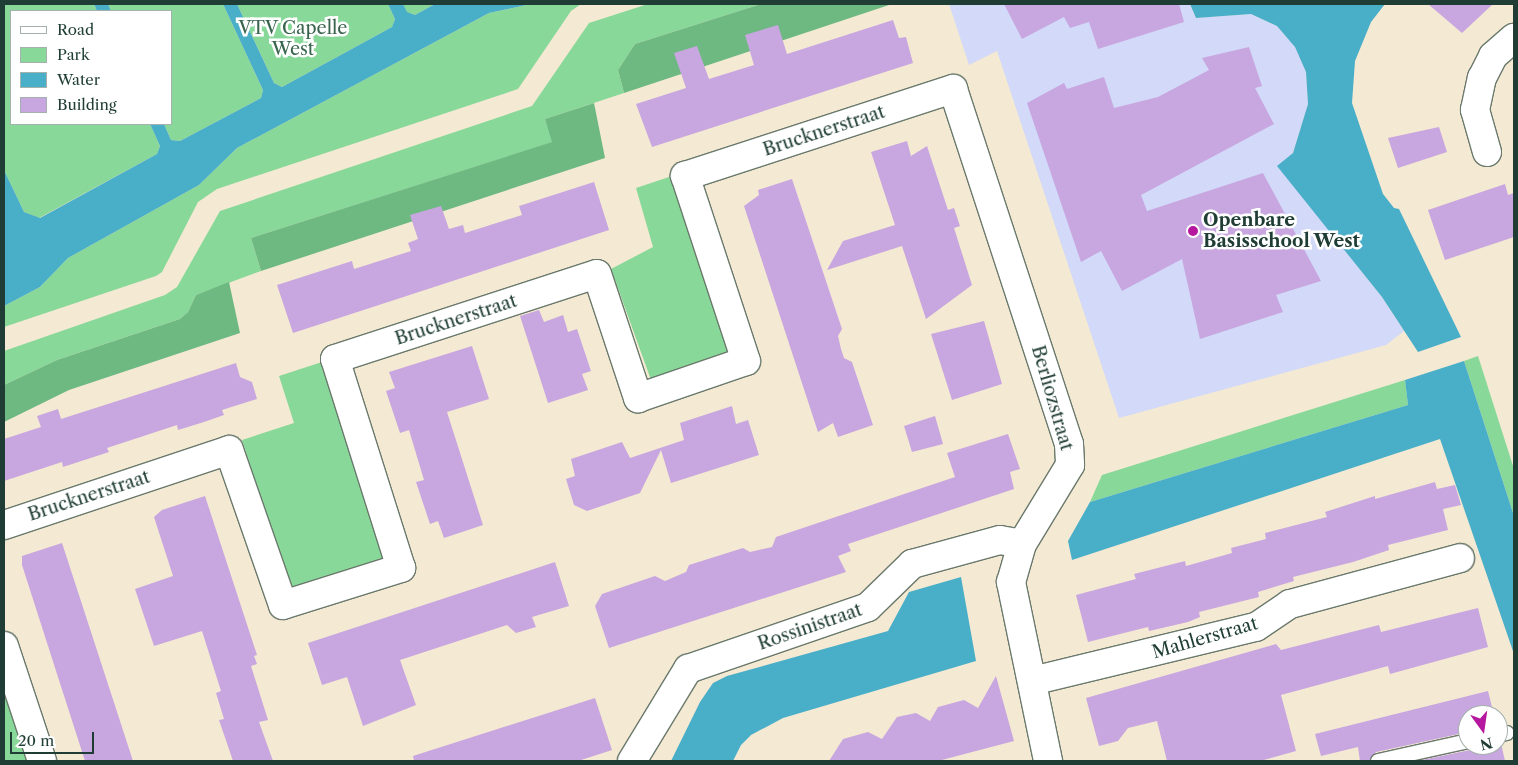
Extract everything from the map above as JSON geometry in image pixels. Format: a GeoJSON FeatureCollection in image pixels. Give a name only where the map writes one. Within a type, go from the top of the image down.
{"type":"FeatureCollection","features":[{"type":"Feature","properties":{"kind":"street"},"geometry":{"type":"LineString","coordinates":[[1487,152],[1475,110],[1482,78],[1494,56],[1514,38]]}},
{"type":"Feature","properties":{"kind":"street","name":"Brucknerstraat"},"geometry":{"type":"LineString","coordinates":[[4,525],[229,450],[283,605],[401,568],[335,359],[597,274],[638,398],[746,361],[685,176],[953,89]]}},
{"type":"Feature","properties":{"kind":"street","name":"Berliozstraat"},"geometry":{"type":"LineString","coordinates":[[953,89],[1069,444],[1070,465],[1022,544],[1011,582],[1048,761]]}},
{"type":"Feature","properties":{"kind":"street","name":"Rossinistraat"},"geometry":{"type":"LineString","coordinates":[[632,761],[688,669],[868,607],[912,564],[1000,540],[1022,544]]}},
{"type":"Feature","properties":{"kind":"street","name":"Mahlerstraat"},"geometry":{"type":"LineString","coordinates":[[1032,681],[1256,627],[1290,604],[1460,558]]}},
{"type":"Feature","properties":{"kind":"street"},"geometry":{"type":"LineString","coordinates":[[4,646],[42,761]]}},
{"type":"Feature","properties":{"kind":"lane"},"geometry":{"type":"LineString","coordinates":[[1378,761],[1458,744]]}},
{"type":"Feature","properties":{"kind":"shaded area","name":"Openbare Basisschool West"},"geometry":{"type":"Polygon","coordinates":[[[949,4],[1190,4],[1196,18],[1251,14],[1277,26],[1295,47],[1306,72],[1308,104],[1293,153],[1278,166],[1382,297],[1404,331],[1386,345],[1119,418],[997,51],[969,65],[949,4]]]}},
{"type":"Feature","properties":{"kind":"green space"},"geometry":{"type":"Polygon","coordinates":[[[4,4],[94,4],[97,10],[10,10],[10,125],[150,125],[160,146],[157,154],[39,218],[24,212],[4,170],[4,4]]]}},
{"type":"Feature","properties":{"kind":"green space","name":"VTV Capelle West"},"geometry":{"type":"Polygon","coordinates":[[[108,4],[223,4],[263,90],[261,98],[180,141],[171,140],[164,125],[172,125],[172,10],[111,10],[108,4]]]}},
{"type":"Feature","properties":{"kind":"green space","name":"VTV Capelle West"},"geometry":{"type":"Polygon","coordinates":[[[237,4],[388,4],[395,19],[392,27],[282,87],[274,83],[237,4]]]}},
{"type":"Feature","properties":{"kind":"green space"},"geometry":{"type":"Polygon","coordinates":[[[403,4],[435,4],[415,15],[406,12],[403,4]]]}},
{"type":"Feature","properties":{"kind":"green space"},"geometry":{"type":"Polygon","coordinates":[[[531,4],[581,4],[571,11],[518,89],[217,189],[198,202],[162,272],[156,276],[4,327],[4,306],[40,287],[68,258],[199,185],[237,148],[489,13],[531,4]]]}},
{"type":"Feature","properties":{"kind":"green space"},"geometry":{"type":"Polygon","coordinates":[[[648,4],[761,4],[635,44],[618,70],[624,93],[545,119],[553,142],[251,238],[261,271],[196,295],[188,312],[180,319],[57,360],[4,385],[4,351],[165,295],[177,287],[220,211],[532,106],[589,23],[648,4]]]}},
{"type":"Feature","properties":{"kind":"green space"},"geometry":{"type":"Polygon","coordinates":[[[761,4],[892,4],[624,93],[618,70],[635,44],[761,4]]]}},
{"type":"Feature","properties":{"kind":"green space"},"geometry":{"type":"Polygon","coordinates":[[[594,103],[605,158],[261,271],[251,238],[552,142],[545,119],[594,103]]]}},
{"type":"Feature","properties":{"kind":"green space"},"geometry":{"type":"Polygon","coordinates":[[[675,175],[731,354],[651,380],[611,269],[653,247],[636,188],[675,175]]]}},
{"type":"Feature","properties":{"kind":"green space"},"geometry":{"type":"Polygon","coordinates":[[[229,282],[240,333],[69,390],[4,422],[4,385],[57,360],[180,319],[188,312],[196,295],[229,282]]]}},
{"type":"Feature","properties":{"kind":"green space"},"geometry":{"type":"Polygon","coordinates":[[[1478,356],[1514,469],[1514,516],[1464,361],[1478,356]]]}},
{"type":"Feature","properties":{"kind":"green space"},"geometry":{"type":"Polygon","coordinates":[[[322,362],[388,563],[292,595],[242,440],[294,423],[279,376],[322,362]]]}},
{"type":"Feature","properties":{"kind":"green space"},"geometry":{"type":"Polygon","coordinates":[[[1405,380],[1408,405],[1090,502],[1102,475],[1405,380]]]}},
{"type":"Feature","properties":{"kind":"green space"},"geometry":{"type":"Polygon","coordinates":[[[4,679],[35,761],[5,761],[4,679]]]}},
{"type":"Feature","properties":{"kind":"water"},"geometry":{"type":"Polygon","coordinates":[[[94,4],[108,4],[111,10],[97,10],[94,4]]]}},
{"type":"Feature","properties":{"kind":"water"},"geometry":{"type":"Polygon","coordinates":[[[223,4],[237,4],[274,83],[282,87],[392,27],[395,19],[388,4],[403,4],[407,12],[415,15],[435,4],[531,4],[489,13],[237,148],[199,185],[68,258],[40,287],[4,306],[4,170],[24,212],[40,218],[157,154],[160,146],[150,125],[164,125],[171,140],[180,141],[261,98],[263,90],[223,4]]]}},
{"type":"Feature","properties":{"kind":"water"},"geometry":{"type":"Polygon","coordinates":[[[1190,4],[1385,4],[1371,22],[1355,61],[1352,103],[1383,194],[1394,208],[1399,209],[1461,337],[1418,352],[1382,297],[1277,166],[1293,153],[1308,104],[1306,72],[1295,47],[1277,26],[1251,14],[1196,18],[1190,4]]]}},
{"type":"Feature","properties":{"kind":"water"},"geometry":{"type":"Polygon","coordinates":[[[1464,361],[1514,516],[1514,654],[1440,439],[1072,560],[1068,541],[1090,502],[1408,405],[1405,380],[1464,361]]]}},
{"type":"Feature","properties":{"kind":"water"},"geometry":{"type":"Polygon","coordinates":[[[961,577],[976,661],[783,718],[751,735],[741,745],[733,761],[671,761],[700,702],[713,683],[727,676],[888,631],[909,592],[961,577]]]}},
{"type":"Feature","properties":{"kind":"building"},"geometry":{"type":"Polygon","coordinates":[[[1004,4],[1179,4],[1184,22],[1098,49],[1089,22],[1070,28],[1064,17],[1022,39],[1004,4]]]}},
{"type":"Feature","properties":{"kind":"building"},"geometry":{"type":"Polygon","coordinates":[[[1428,4],[1493,4],[1462,33],[1428,4]]]}},
{"type":"Feature","properties":{"kind":"building"},"geometry":{"type":"Polygon","coordinates":[[[893,20],[899,38],[906,37],[913,63],[652,147],[636,104],[686,88],[674,53],[697,46],[709,79],[754,65],[745,35],[778,25],[787,54],[893,20]]]}},
{"type":"Feature","properties":{"kind":"building"},"geometry":{"type":"Polygon","coordinates":[[[1249,47],[1262,86],[1255,88],[1274,124],[1141,195],[1147,211],[1263,173],[1321,281],[1276,295],[1283,312],[1200,339],[1182,259],[1122,291],[1101,251],[1081,262],[1027,103],[1064,83],[1067,89],[1104,77],[1114,108],[1158,97],[1209,70],[1202,58],[1249,47]]]}},
{"type":"Feature","properties":{"kind":"building"},"geometry":{"type":"Polygon","coordinates":[[[1439,127],[1447,152],[1398,168],[1388,138],[1439,127]]]}},
{"type":"Feature","properties":{"kind":"building"},"geometry":{"type":"Polygon","coordinates":[[[907,141],[911,156],[927,146],[948,210],[954,208],[960,226],[954,228],[972,285],[926,319],[902,246],[827,270],[843,241],[895,225],[871,152],[907,141]]]}},
{"type":"Feature","properties":{"kind":"building"},"geometry":{"type":"Polygon","coordinates":[[[792,179],[842,329],[838,336],[841,349],[844,358],[852,362],[873,425],[838,437],[833,423],[818,432],[744,206],[759,195],[758,190],[792,179]]]}},
{"type":"Feature","properties":{"kind":"building"},"geometry":{"type":"Polygon","coordinates":[[[594,182],[609,230],[293,333],[277,285],[352,261],[354,269],[411,251],[408,243],[418,239],[410,215],[441,206],[449,229],[463,225],[465,233],[522,215],[519,206],[594,182]]]}},
{"type":"Feature","properties":{"kind":"building"},"geometry":{"type":"Polygon","coordinates":[[[1505,184],[1508,195],[1514,193],[1514,237],[1445,260],[1428,210],[1505,184]]]}},
{"type":"Feature","properties":{"kind":"building"},"geometry":{"type":"Polygon","coordinates":[[[539,310],[544,322],[563,315],[568,332],[577,329],[591,371],[582,374],[588,390],[548,403],[520,316],[539,310]]]}},
{"type":"Feature","properties":{"kind":"building"},"geometry":{"type":"Polygon","coordinates":[[[984,321],[1002,384],[952,400],[931,334],[984,321]]]}},
{"type":"Feature","properties":{"kind":"building"},"geometry":{"type":"Polygon","coordinates":[[[472,346],[489,399],[447,412],[483,525],[444,538],[438,521],[430,524],[416,482],[424,480],[409,430],[400,433],[386,391],[395,388],[389,372],[472,346]]]}},
{"type":"Feature","properties":{"kind":"building"},"geometry":{"type":"Polygon","coordinates":[[[236,363],[240,377],[252,382],[257,399],[222,410],[224,415],[204,422],[178,430],[177,425],[107,448],[109,452],[63,467],[62,462],[4,481],[4,439],[41,427],[37,416],[58,409],[61,419],[236,363]]]}},
{"type":"Feature","properties":{"kind":"building"},"geometry":{"type":"Polygon","coordinates":[[[732,406],[736,424],[748,420],[759,455],[671,483],[661,450],[640,493],[587,511],[574,505],[566,479],[575,476],[571,459],[622,442],[630,458],[684,440],[680,423],[732,406]]]}},
{"type":"Feature","properties":{"kind":"building"},"geometry":{"type":"Polygon","coordinates":[[[935,416],[943,444],[912,452],[904,426],[935,416]]]}},
{"type":"Feature","properties":{"kind":"building"},"geometry":{"type":"Polygon","coordinates":[[[1008,434],[1020,469],[1010,472],[1014,489],[848,544],[851,551],[838,556],[846,572],[609,648],[595,606],[602,594],[655,576],[665,581],[686,572],[689,565],[743,548],[750,552],[772,547],[776,537],[955,477],[947,453],[1008,434]]]}},
{"type":"Feature","properties":{"kind":"building"},"geometry":{"type":"Polygon","coordinates":[[[1435,482],[1437,489],[1455,485],[1461,505],[1443,509],[1448,530],[1388,545],[1389,550],[1353,562],[1293,577],[1294,581],[1258,592],[1259,597],[1199,612],[1200,617],[1188,622],[1149,631],[1148,627],[1088,642],[1076,595],[1136,579],[1134,574],[1185,561],[1186,566],[1232,553],[1231,548],[1266,539],[1265,533],[1327,517],[1325,512],[1375,496],[1375,499],[1435,482]]]}},
{"type":"Feature","properties":{"kind":"building"},"geometry":{"type":"Polygon","coordinates":[[[205,496],[257,655],[254,656],[257,664],[251,666],[268,720],[259,722],[273,761],[233,761],[219,720],[224,719],[216,693],[221,691],[202,631],[154,646],[135,589],[173,576],[154,517],[162,510],[205,496]]]}},
{"type":"Feature","properties":{"kind":"building"},"geometry":{"type":"Polygon","coordinates":[[[62,543],[133,761],[85,761],[22,565],[22,556],[62,543]]]}},
{"type":"Feature","properties":{"kind":"building"},"geometry":{"type":"Polygon","coordinates":[[[555,562],[569,606],[532,617],[536,627],[516,633],[507,625],[400,660],[416,705],[363,726],[347,677],[322,685],[308,643],[555,562]]]}},
{"type":"Feature","properties":{"kind":"building"},"geometry":{"type":"Polygon","coordinates":[[[1478,608],[1488,647],[1390,674],[1388,666],[1281,695],[1296,751],[1260,761],[1167,761],[1157,721],[1128,728],[1118,741],[1099,746],[1086,698],[1276,644],[1281,650],[1379,625],[1381,632],[1478,608]]]}},
{"type":"Feature","properties":{"kind":"building"},"geometry":{"type":"Polygon","coordinates":[[[996,676],[1014,741],[938,761],[829,761],[843,739],[868,732],[882,739],[897,717],[916,713],[930,721],[938,707],[964,700],[978,708],[996,676]]]}},
{"type":"Feature","properties":{"kind":"building"},"geometry":{"type":"Polygon","coordinates":[[[1488,691],[1492,705],[1458,705],[1458,734],[1376,752],[1369,761],[1360,761],[1358,747],[1321,756],[1315,734],[1488,691]]]}},
{"type":"Feature","properties":{"kind":"building"},"geometry":{"type":"Polygon","coordinates":[[[595,698],[612,750],[578,761],[414,761],[413,756],[595,698]]]}},
{"type":"Feature","properties":{"kind":"building"},"geometry":{"type":"Polygon","coordinates":[[[1458,752],[1458,755],[1504,755],[1505,761],[1417,761],[1458,752]]]}},
{"type":"Feature","properties":{"kind":"place","name":"Openbare Basisschool West"},"geometry":{"type":"Point","coordinates":[1193,231]}}]}
